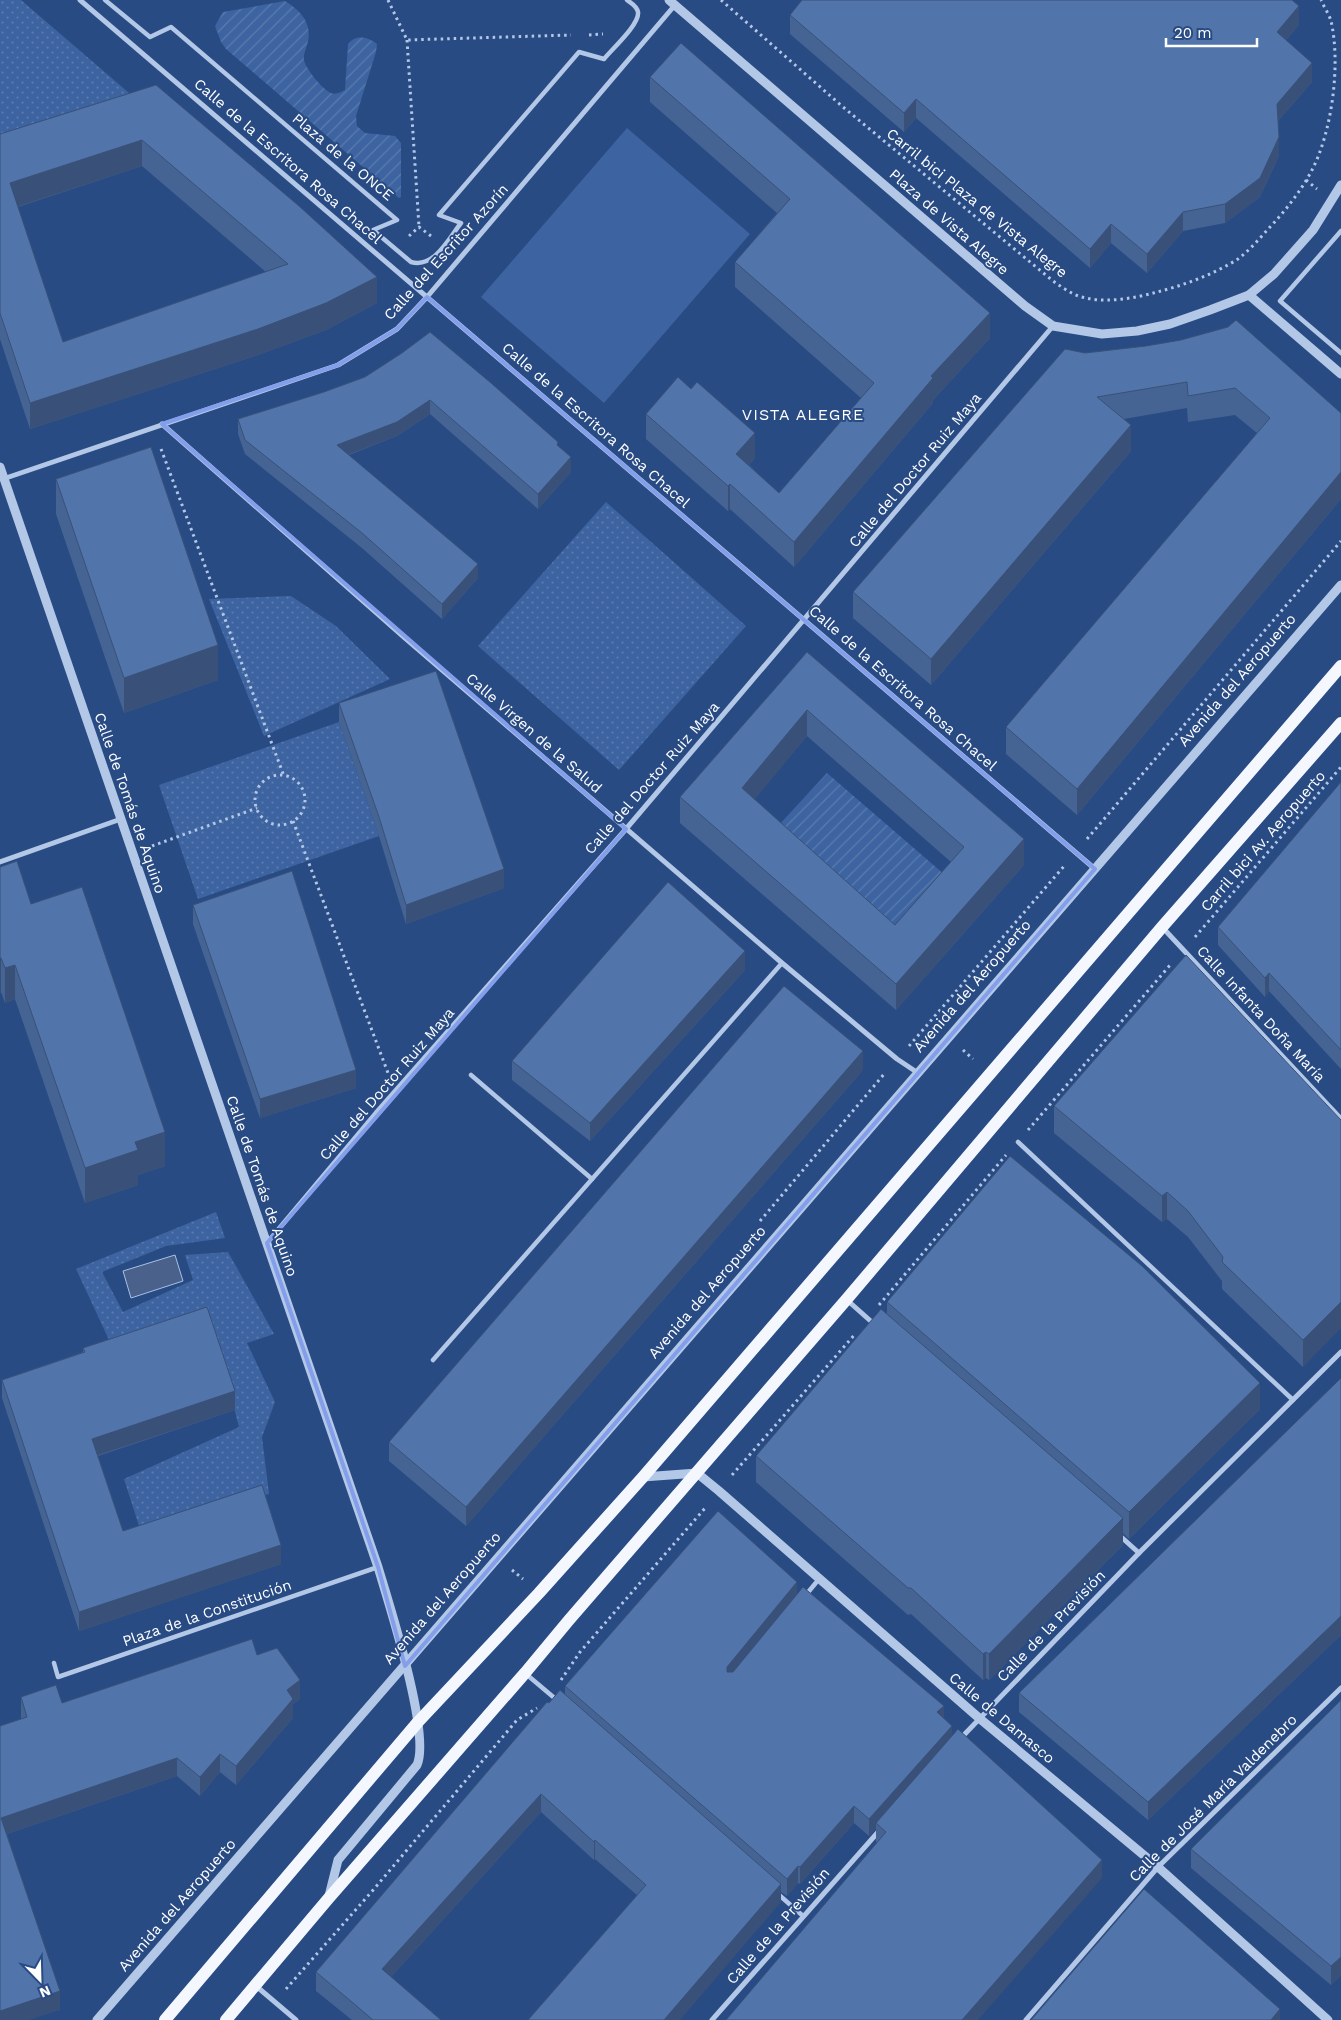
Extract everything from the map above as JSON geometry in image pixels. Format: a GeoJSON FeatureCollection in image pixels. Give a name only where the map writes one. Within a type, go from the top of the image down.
{"type":"FeatureCollection","features":[{"type":"Feature","properties":{"kind":"main road"},"geometry":{"type":"LineString","coordinates":[[165,2020],[418,1722],[539,1593],[643,1477],[1341,666]]}},
{"type":"Feature","properties":{"kind":"main road"},"geometry":{"type":"LineString","coordinates":[[226,2020],[328,1899],[525,1673],[568,1620],[846,1300],[1162,927],[1341,723]]}},
{"type":"Feature","properties":{"kind":"street","name":"Calle de la Escritora Rosa Chacel"},"geometry":{"type":"LineString","coordinates":[[80,0],[1095,869]]}},
{"type":"Feature","properties":{"kind":"street","name":"Plaza de la ONCE"},"geometry":{"type":"LineString","coordinates":[[105,0],[150,37],[171,27],[397,220],[373,230],[410,262],[416,264],[431,260],[462,222],[439,215],[579,52],[604,59],[636,22],[638,18],[636,7],[627,0]]}},
{"type":"Feature","properties":{"kind":"street","name":"Calle del Escritor Azorín"},"geometry":{"type":"LineString","coordinates":[[2,479],[338,365],[397,329],[427,297],[673,2]]}},
{"type":"Feature","properties":{"kind":"street","name":"Plaza de Vista Alegre"},"geometry":{"type":"LineString","coordinates":[[673,2],[1025,306],[1054,326],[1102,334],[1137,331],[1170,324],[1249,295],[1274,274],[1313,230],[1341,184]]}},
{"type":"Feature","properties":{"kind":"street"},"geometry":{"type":"LineString","coordinates":[[1341,231],[1280,301],[1341,353]]}},
{"type":"Feature","properties":{"kind":"street"},"geometry":{"type":"LineString","coordinates":[[1249,295],[1341,374]]}},
{"type":"Feature","properties":{"kind":"street","name":"Calle del Doctor Ruiz Maya"},"geometry":{"type":"LineString","coordinates":[[266,1243],[395,1092],[626,829],[1054,326]]}},
{"type":"Feature","properties":{"kind":"street","name":"Calle Virgen de la Salud"},"geometry":{"type":"LineString","coordinates":[[162,424],[782,963],[897,1059],[918,1073]]}},
{"type":"Feature","properties":{"kind":"street","name":"Calle de Tomás de Aquino"},"geometry":{"type":"LineString","coordinates":[[0,467],[2,479],[133,852],[378,1567],[418,1722],[421,1751],[417,1765],[338,1860],[328,1899]]}},
{"type":"Feature","properties":{"kind":"street","name":"Avenida del Aeropuerto"},"geometry":{"type":"LineString","coordinates":[[97,2020],[1341,586]]}},
{"type":"Feature","properties":{"kind":"street"},"geometry":{"type":"LineString","coordinates":[[0,862],[121,819]]}},
{"type":"Feature","properties":{"kind":"street","name":"Calle Infanta Doña María"},"geometry":{"type":"LineString","coordinates":[[1162,927],[1341,1119]]}},
{"type":"Feature","properties":{"kind":"street"},"geometry":{"type":"LineString","coordinates":[[433,1360],[782,963]]}},
{"type":"Feature","properties":{"kind":"street"},"geometry":{"type":"LineString","coordinates":[[471,1075],[592,1179]]}},
{"type":"Feature","properties":{"kind":"street"},"geometry":{"type":"LineString","coordinates":[[1018,1142],[1293,1400]]}},
{"type":"Feature","properties":{"kind":"street"},"geometry":{"type":"LineString","coordinates":[[846,1300],[876,1325]]}},
{"type":"Feature","properties":{"kind":"street","name":"Calle de la Previsión"},"geometry":{"type":"LineString","coordinates":[[959,1740],[1139,1553],[1341,1352]]}},
{"type":"Feature","properties":{"kind":"street"},"geometry":{"type":"LineString","coordinates":[[643,1477],[697,1473]]}},
{"type":"Feature","properties":{"kind":"street","name":"Calle de Damasco"},"geometry":{"type":"LineString","coordinates":[[697,1473],[979,1718],[1158,1867],[1328,2020]]}},
{"type":"Feature","properties":{"kind":"street"},"geometry":{"type":"LineString","coordinates":[[1117,1533],[1139,1553]]}},
{"type":"Feature","properties":{"kind":"street","name":"Plaza de la Constitución"},"geometry":{"type":"LineString","coordinates":[[54,1663],[58,1677],[378,1567]]}},
{"type":"Feature","properties":{"kind":"street"},"geometry":{"type":"LineString","coordinates":[[802,1599],[820,1578]]}},
{"type":"Feature","properties":{"kind":"street"},"geometry":{"type":"LineString","coordinates":[[525,1673],[565,1708]]}},
{"type":"Feature","properties":{"kind":"street","name":"Calle de José María Valdenebro"},"geometry":{"type":"LineString","coordinates":[[1026,2020],[1158,1867],[1341,1688]]}},
{"type":"Feature","properties":{"kind":"street","name":"Calle de la Previsión"},"geometry":{"type":"LineString","coordinates":[[712,2020],[881,1828]]}},
{"type":"Feature","properties":{"kind":"street"},"geometry":{"type":"LineString","coordinates":[[773,1890],[803,1916]]}},
{"type":"Feature","properties":{"kind":"street"},"geometry":{"type":"LineString","coordinates":[[256,1985],[296,2020]]}},
{"type":"Feature","properties":{"kind":"path"},"geometry":{"type":"LineString","coordinates":[[388,0],[407,40],[419,227],[396,249]]}},
{"type":"Feature","properties":{"kind":"path","name":"Carril bici Plaza de Vista Alegre"},"geometry":{"type":"LineString","coordinates":[[721,0],[843,107],[1052,281],[1086,298],[1103,299],[1120,299],[1147,295],[1180,286],[1212,272],[1238,258],[1257,242],[1286,210],[1311,171],[1321,148],[1336,84],[1335,50],[1331,21],[1322,0]]}},
{"type":"Feature","properties":{"kind":"path"},"geometry":{"type":"LineString","coordinates":[[586,35],[626,34]]}},
{"type":"Feature","properties":{"kind":"path"},"geometry":{"type":"LineString","coordinates":[[407,40],[576,35]]}},
{"type":"Feature","properties":{"kind":"path"},"geometry":{"type":"LineString","coordinates":[[419,227],[444,245]]}},
{"type":"Feature","properties":{"kind":"path"},"geometry":{"type":"LineString","coordinates":[[153,428],[284,776]]}},
{"type":"Feature","properties":{"kind":"path","name":"Carril bici Av. Aeropuerto"},"geometry":{"type":"LineString","coordinates":[[1202,929],[1341,767]]}},
{"type":"Feature","properties":{"kind":"path"},"geometry":{"type":"LineString","coordinates":[[277,775],[284,776],[296,780],[302,788],[305,797],[304,806],[300,815],[293,821],[284,825],[274,824],[265,820],[257,808],[256,793],[268,778],[277,775]]}},
{"type":"Feature","properties":{"kind":"path"},"geometry":{"type":"LineString","coordinates":[[133,852],[257,808]]}},
{"type":"Feature","properties":{"kind":"path"},"geometry":{"type":"LineString","coordinates":[[293,821],[395,1092]]}},
{"type":"Feature","properties":{"kind":"highlighted area"},"geometry":{"type":"Polygon","coordinates":[[[427,297],[1095,869],[405,1666],[378,1567],[267,1243],[626,829],[162,424],[338,365],[397,329],[427,297]]]}},
{"type":"Feature","properties":{"kind":"shaded area"},"geometry":{"type":"Polygon","coordinates":[[[0,0],[21,0],[136,99],[0,143],[0,0]]]}},
{"type":"Feature","properties":{"kind":"shaded area"},"geometry":{"type":"Polygon","coordinates":[[[285,1],[300,13],[308,28],[309,34],[304,55],[305,64],[319,83],[331,93],[345,90],[348,44],[355,39],[362,38],[377,44],[356,116],[357,126],[365,133],[395,136],[401,143],[401,197],[399,198],[226,49],[221,42],[215,26],[223,12],[285,1]]]}},
{"type":"Feature","properties":{"kind":"shaded area"},"geometry":{"type":"Polygon","coordinates":[[[627,128],[750,234],[604,403],[481,297],[627,128]]]}},
{"type":"Feature","properties":{"kind":"shaded area"},"geometry":{"type":"Polygon","coordinates":[[[606,502],[746,626],[619,770],[478,646],[606,502]]]}},
{"type":"Feature","properties":{"kind":"shaded area"},"geometry":{"type":"Polygon","coordinates":[[[291,596],[336,626],[390,679],[264,736],[209,599],[291,596]]]}},
{"type":"Feature","properties":{"kind":"shaded area"},"geometry":{"type":"Polygon","coordinates":[[[339,722],[379,836],[198,899],[159,785],[339,722]]]}},
{"type":"Feature","properties":{"kind":"shaded area"},"geometry":{"type":"Polygon","coordinates":[[[827,773],[945,875],[894,932],[777,827],[827,773]]]}},
{"type":"Feature","properties":{"kind":"shaded area"},"geometry":{"type":"Polygon","coordinates":[[[216,1212],[225,1238],[166,1246],[102,1272],[123,1312],[193,1280],[185,1255],[228,1252],[274,1334],[247,1343],[275,1402],[262,1437],[269,1494],[140,1529],[124,1479],[239,1427],[210,1315],[110,1342],[76,1269],[216,1212]]]}},
{"type":"Feature","properties":{"kind":"shaded area"},"geometry":{"type":"Polygon","coordinates":[[[175,1255],[183,1281],[131,1298],[123,1271],[175,1255]]]}},
{"type":"Feature","properties":{"kind":"building"},"geometry":{"type":"Polygon","coordinates":[[[802,0],[1292,0],[1299,6],[1277,32],[1312,63],[1277,104],[1279,137],[1260,178],[1225,204],[1183,212],[1147,254],[1111,224],[1090,249],[916,99],[904,113],[790,15],[802,0]]]}},
{"type":"Feature","properties":{"kind":"building"},"geometry":{"type":"Polygon","coordinates":[[[681,43],[990,313],[931,376],[933,378],[794,542],[730,484],[728,486],[646,414],[678,377],[691,389],[697,382],[755,433],[736,454],[779,493],[874,383],[735,262],[790,199],[650,77],[681,43]]]}},
{"type":"Feature","properties":{"kind":"building"},"geometry":{"type":"Polygon","coordinates":[[[156,85],[299,206],[377,277],[326,303],[258,329],[30,403],[0,313],[0,134],[156,85]],[[142,140],[10,183],[63,342],[288,264],[142,140]]]}},
{"type":"Feature","properties":{"kind":"building"},"geometry":{"type":"Polygon","coordinates":[[[1236,320],[1341,413],[1341,472],[1077,789],[1006,727],[1270,418],[1235,388],[1188,396],[1187,382],[1097,397],[1131,425],[931,659],[853,592],[1065,349],[1085,353],[1146,346],[1181,340],[1228,327],[1236,320]]]}},
{"type":"Feature","properties":{"kind":"building"},"geometry":{"type":"Polygon","coordinates":[[[430,332],[558,442],[557,445],[571,457],[538,494],[430,400],[397,422],[337,445],[478,564],[442,604],[362,533],[245,440],[238,419],[365,377],[430,332]]]}},
{"type":"Feature","properties":{"kind":"building"},"geometry":{"type":"Polygon","coordinates":[[[151,447],[218,645],[124,678],[56,479],[151,447]]]}},
{"type":"Feature","properties":{"kind":"building"},"geometry":{"type":"Polygon","coordinates":[[[807,652],[1024,839],[896,984],[680,797],[807,652]],[[807,710],[742,788],[895,925],[964,847],[807,710]]]}},
{"type":"Feature","properties":{"kind":"building"},"geometry":{"type":"Polygon","coordinates":[[[436,671],[504,869],[406,905],[379,817],[339,703],[436,671]]]}},
{"type":"Feature","properties":{"kind":"building"},"geometry":{"type":"Polygon","coordinates":[[[1341,782],[1341,1050],[1269,973],[1265,978],[1218,927],[1341,782]]]}},
{"type":"Feature","properties":{"kind":"building"},"geometry":{"type":"Polygon","coordinates":[[[17,861],[31,904],[82,887],[165,1132],[135,1142],[138,1150],[85,1168],[15,965],[5,968],[0,958],[0,867],[17,861]]]}},
{"type":"Feature","properties":{"kind":"building"},"geometry":{"type":"Polygon","coordinates":[[[292,871],[356,1070],[260,1099],[193,905],[292,871]]]}},
{"type":"Feature","properties":{"kind":"building"},"geometry":{"type":"Polygon","coordinates":[[[668,882],[745,951],[590,1123],[512,1061],[668,882]]]}},
{"type":"Feature","properties":{"kind":"building"},"geometry":{"type":"Polygon","coordinates":[[[1186,955],[1341,1120],[1341,1302],[1303,1340],[1222,1262],[1223,1257],[1188,1211],[1167,1192],[1162,1196],[1054,1106],[1186,955]]]}},
{"type":"Feature","properties":{"kind":"building"},"geometry":{"type":"Polygon","coordinates":[[[784,986],[863,1051],[466,1507],[389,1442],[784,986]]]}},
{"type":"Feature","properties":{"kind":"building"},"geometry":{"type":"Polygon","coordinates":[[[1010,1156],[1142,1266],[1260,1383],[1129,1512],[887,1302],[1010,1156]]]}},
{"type":"Feature","properties":{"kind":"building"},"geometry":{"type":"Polygon","coordinates":[[[207,1307],[235,1391],[92,1439],[123,1531],[262,1485],[281,1545],[79,1612],[2,1380],[85,1352],[83,1348],[207,1307]]]}},
{"type":"Feature","properties":{"kind":"building"},"geometry":{"type":"Polygon","coordinates":[[[881,1309],[1123,1518],[989,1654],[986,1652],[983,1654],[911,1588],[908,1588],[756,1456],[881,1309]]]}},
{"type":"Feature","properties":{"kind":"building"},"geometry":{"type":"Polygon","coordinates":[[[1341,1378],[1341,1616],[1148,1802],[1019,1693],[1341,1378]]]}},
{"type":"Feature","properties":{"kind":"building"},"geometry":{"type":"Polygon","coordinates":[[[718,1511],[797,1582],[727,1667],[727,1672],[733,1672],[803,1587],[944,1706],[937,1712],[952,1726],[869,1819],[854,1806],[787,1879],[565,1686],[718,1511]]]}},
{"type":"Feature","properties":{"kind":"building"},"geometry":{"type":"Polygon","coordinates":[[[252,1639],[257,1655],[277,1648],[300,1680],[287,1690],[293,1699],[236,1766],[220,1754],[200,1777],[177,1758],[1,1818],[60,1991],[0,2011],[0,1726],[27,1717],[21,1697],[56,1685],[62,1703],[252,1639]]]}},
{"type":"Feature","properties":{"kind":"building"},"geometry":{"type":"Polygon","coordinates":[[[560,1690],[781,1884],[664,2020],[528,2020],[646,1885],[595,1840],[594,1842],[541,1794],[382,1969],[441,2020],[373,2020],[316,1972],[547,1702],[549,1703],[560,1690]]]}},
{"type":"Feature","properties":{"kind":"building"},"geometry":{"type":"Polygon","coordinates":[[[1341,1700],[1341,1957],[1331,1966],[1191,1849],[1341,1700]]]}},
{"type":"Feature","properties":{"kind":"building"},"geometry":{"type":"Polygon","coordinates":[[[958,1729],[1102,1860],[962,2020],[726,2020],[886,1832],[876,1823],[958,1729]]]}},
{"type":"Feature","properties":{"kind":"building"},"geometry":{"type":"Polygon","coordinates":[[[1144,1889],[1280,2009],[1271,2020],[1031,2020],[1144,1889]]]}},
{"type":"Feature","properties":{"kind":"district","name":"VISTA ALEGRE"},"geometry":{"type":"Point","coordinates":[803,414]}}]}
